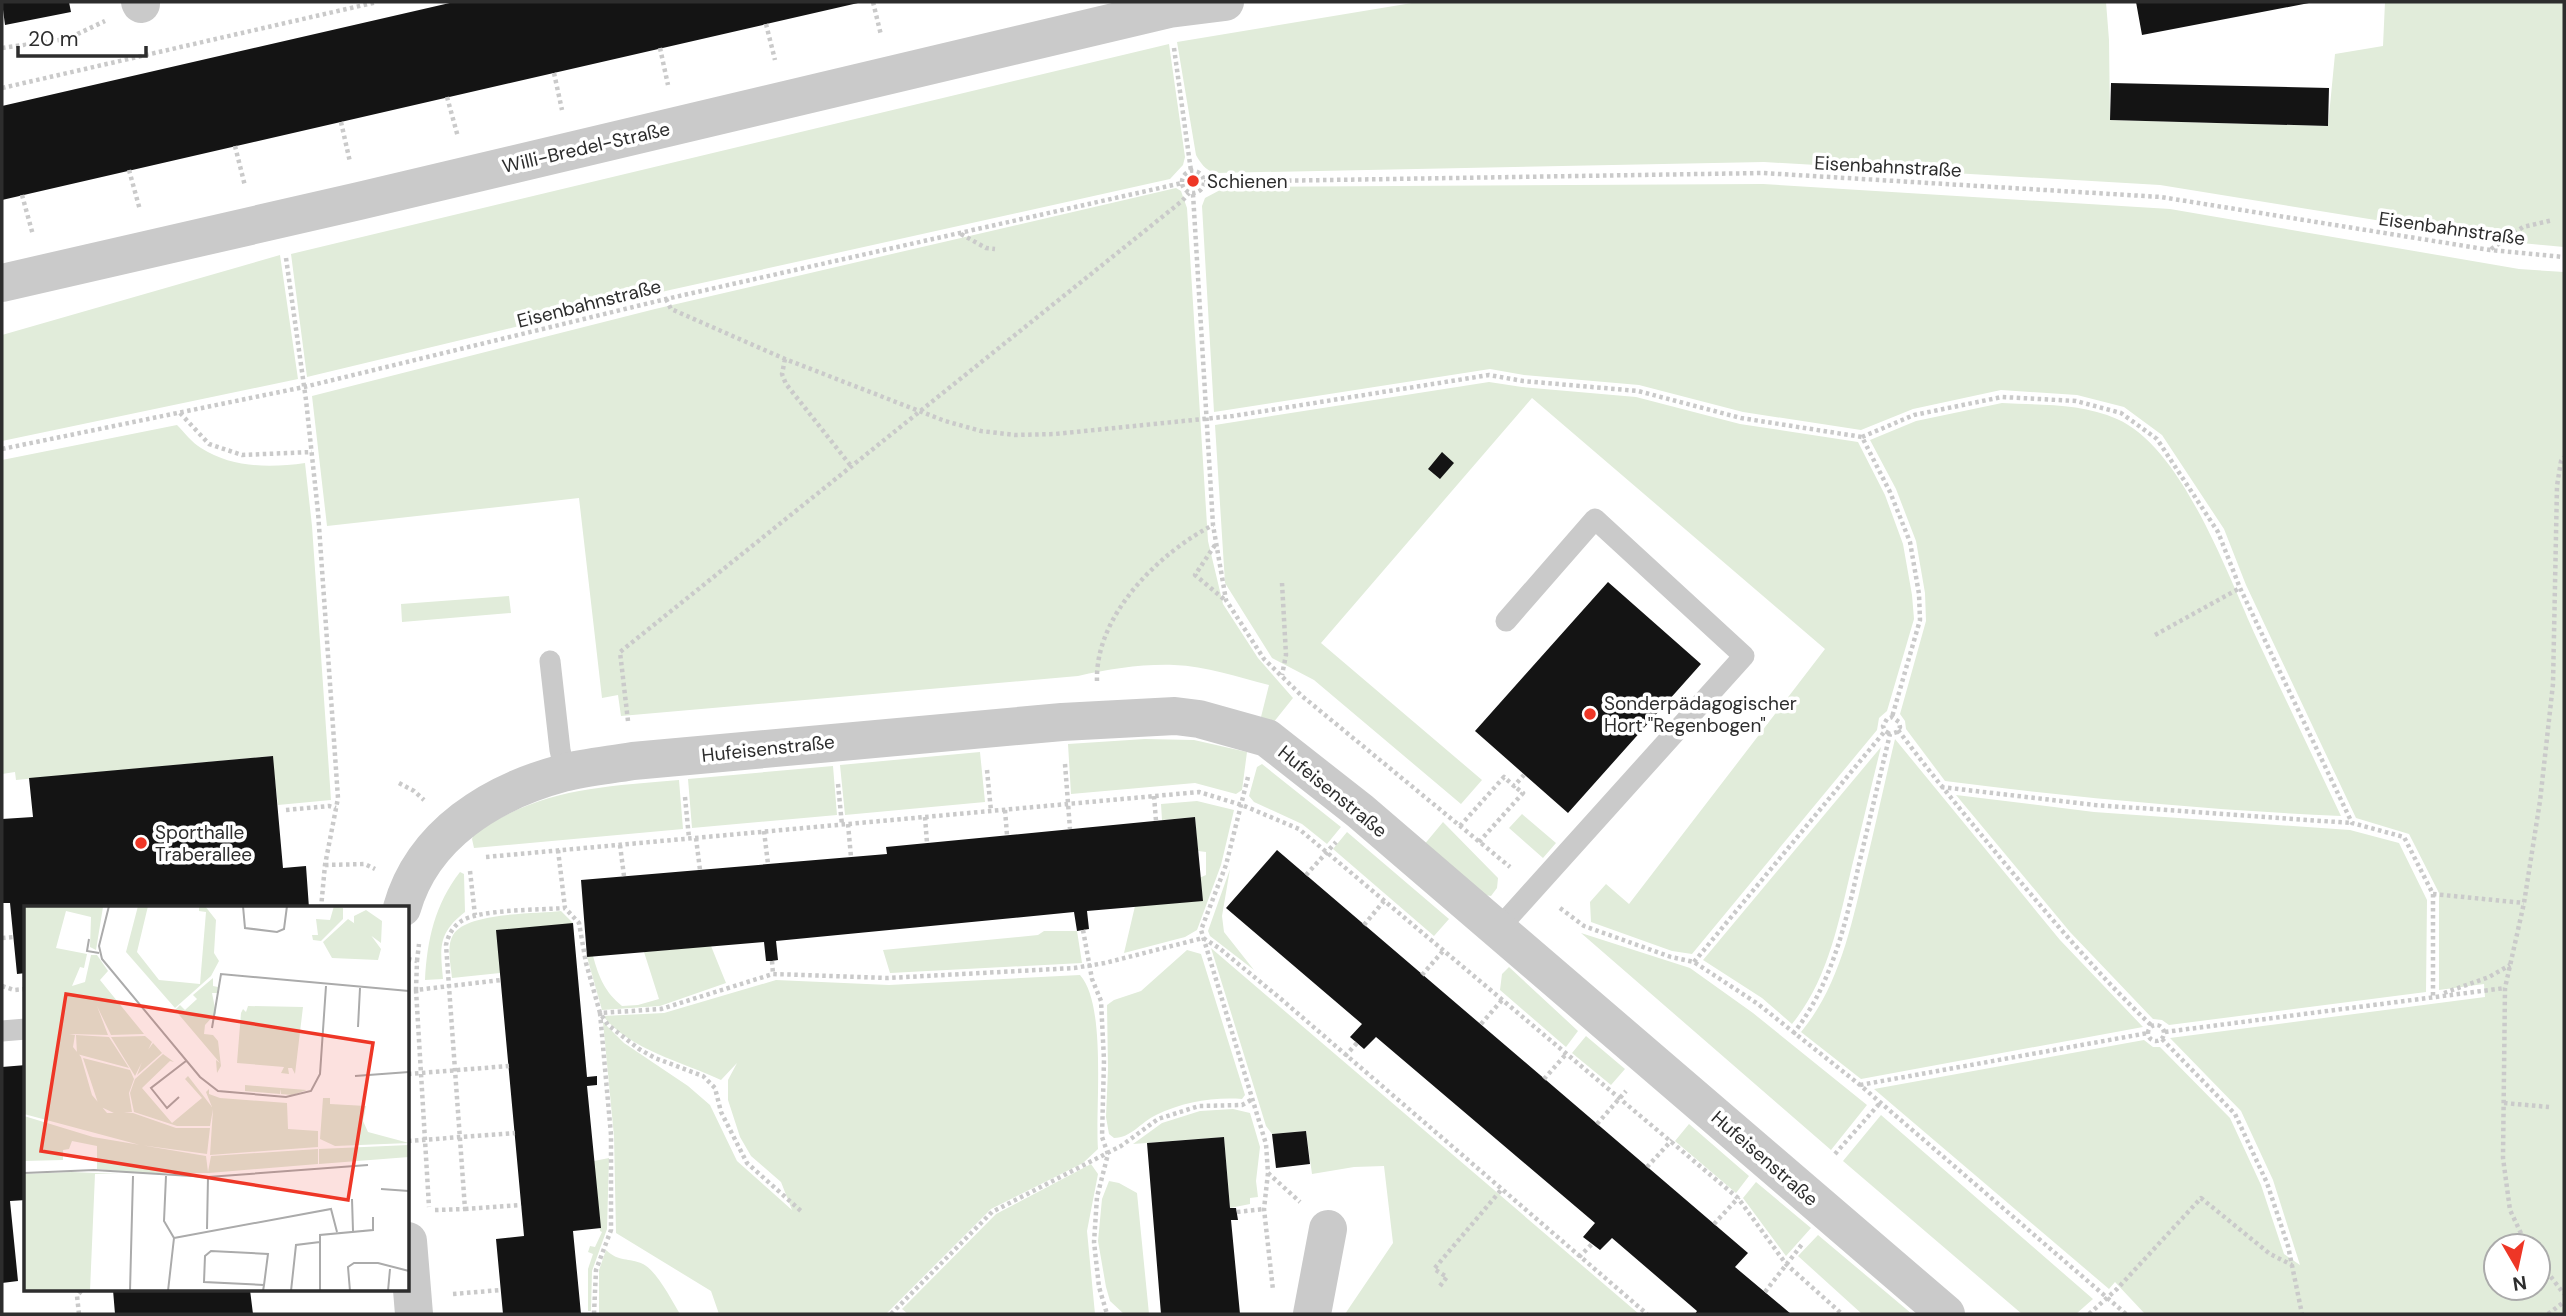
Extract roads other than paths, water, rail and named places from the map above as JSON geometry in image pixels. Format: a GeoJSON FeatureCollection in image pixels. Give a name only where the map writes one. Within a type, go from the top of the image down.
{"type":"FeatureCollection","features":[{"type":"Feature","properties":{"kind":"street","name":"Willi-Bredel-Straße"},"geometry":{"type":"LineString","coordinates":[[2,283],[373,198],[1169,5],[1225,2]]}},
{"type":"Feature","properties":{"kind":"street","name":"Hufeisenstraße"},"geometry":{"type":"LineString","coordinates":[[403,906],[418,868],[437,842],[468,815],[503,795],[565,772],[633,761],[1062,722],[1175,716],[1199,719],[1267,738],[1360,811],[1946,1314]]}},
{"type":"Feature","properties":{"kind":"street"},"geometry":{"type":"LineString","coordinates":[[1312,1314],[1328,1229]]}},
{"type":"Feature","properties":{"kind":"street"},"geometry":{"type":"LineString","coordinates":[[410,1265],[414,1314]]}},
{"type":"Feature","properties":{"kind":"lane"},"geometry":{"type":"LineString","coordinates":[[1499,928],[1744,656],[1595,519],[1506,621]]}},
{"type":"Feature","properties":{"kind":"lane"},"geometry":{"type":"LineString","coordinates":[[550,661],[565,772]]}},
{"type":"Feature","properties":{"kind":"lane"},"geometry":{"type":"LineString","coordinates":[[2,1031],[24,1029]]}},
{"type":"Feature","properties":{"kind":"place","name":"Schienen"},"geometry":{"type":"Point","coordinates":[1193,181]}},
{"type":"Feature","properties":{"kind":"place","name":"Sonderpädagogischer Hort \"Regenbogen\""},"geometry":{"type":"Point","coordinates":[1590,714]}},
{"type":"Feature","properties":{"kind":"place","name":"Sporthalle Traberallee"},"geometry":{"type":"Point","coordinates":[141,843]}}]}
